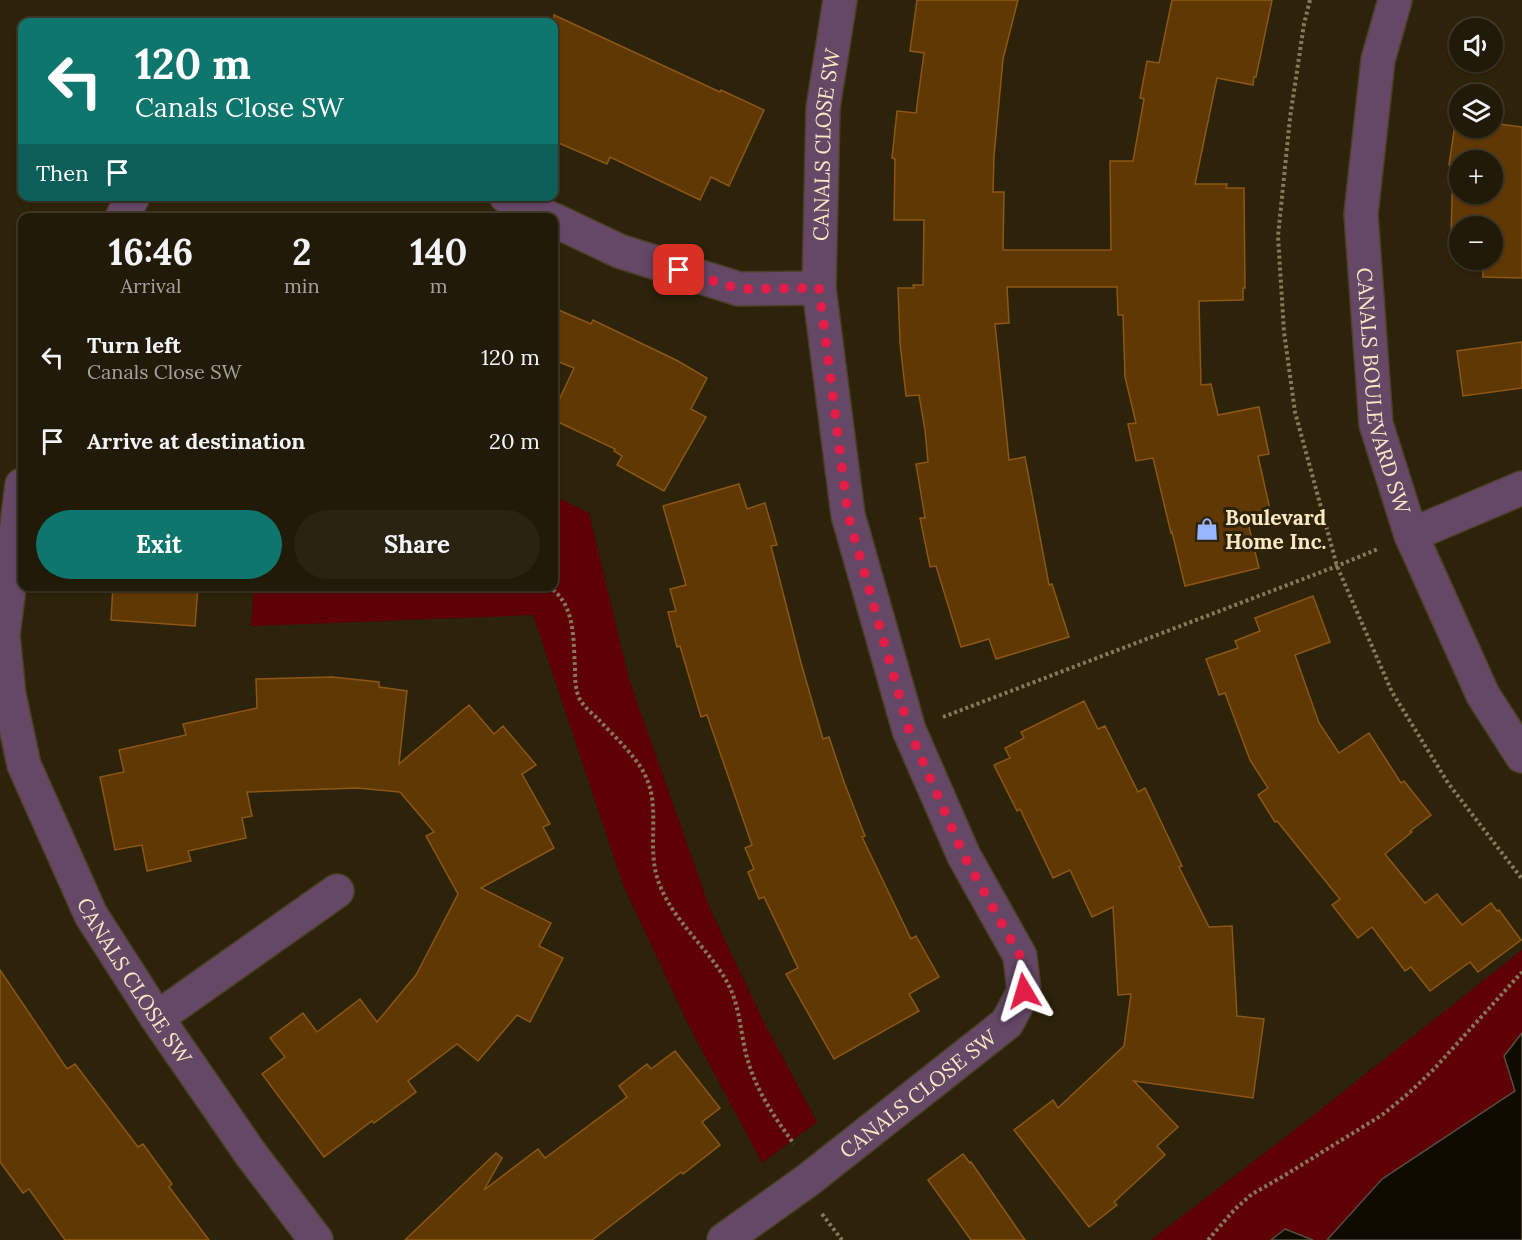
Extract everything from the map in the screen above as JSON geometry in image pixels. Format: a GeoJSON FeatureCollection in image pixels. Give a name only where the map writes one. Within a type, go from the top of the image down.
{"type":"FeatureCollection","features":[{"type":"Feature","properties":{"kind":"street","name":"CANALS CLOSE SW"},"geometry":{"type":"LineString","coordinates":[[724,1240],[808,1180],[1007,1023],[1024,991],[1020,956],[964,856],[909,730],[848,515],[819,288],[823,108],[840,0]]}},
{"type":"Feature","properties":{"kind":"street","name":"CANALS BOULEVARD SW"},"geometry":{"type":"LineString","coordinates":[[1395,0],[1378,60],[1361,214],[1376,424],[1411,535],[1483,695],[1522,756]]}},
{"type":"Feature","properties":{"kind":"street"},"geometry":{"type":"LineString","coordinates":[[516,201],[539,213]]}},
{"type":"Feature","properties":{"kind":"street"},"geometry":{"type":"LineString","coordinates":[[558,222],[619,251],[739,289],[819,288]]}},
{"type":"Feature","properties":{"kind":"street"},"geometry":{"type":"LineString","coordinates":[[1411,535],[1522,488]]}},
{"type":"Feature","properties":{"kind":"street","name":"CANALS CLOSE SW"},"geometry":{"type":"LineString","coordinates":[[18,517],[3,635],[4,695],[24,765],[91,915],[157,1018],[250,1153],[316,1240]]}},
{"type":"Feature","properties":{"kind":"street"},"geometry":{"type":"LineString","coordinates":[[157,1018],[338,891]]}},
{"type":"Feature","properties":{"kind":"path"},"geometry":{"type":"LineString","coordinates":[[909,730],[1315,575],[1411,535]]}},
{"type":"Feature","properties":{"kind":"path"},"geometry":{"type":"LineString","coordinates":[[556,591],[567,607],[573,625],[575,686],[579,698],[621,743],[644,773],[652,793],[653,857],[657,877],[668,902],[728,984],[738,1008],[748,1061],[759,1089],[772,1114],[798,1151],[808,1180]]}},
{"type":"Feature","properties":{"kind":"path"},"geometry":{"type":"LineString","coordinates":[[1208,1240],[1235,1209],[1252,1194],[1382,1115],[1409,1093],[1434,1069],[1522,972]]}},
{"type":"Feature","properties":{"kind":"shaded area"},"geometry":{"type":"Polygon","coordinates":[[[558,498],[589,513],[629,679],[710,909],[763,1020],[817,1122],[762,1163],[689,1026],[623,885],[533,615],[251,626],[254,591],[558,591],[558,498]]]}},
{"type":"Feature","properties":{"kind":"shaded area"},"geometry":{"type":"Polygon","coordinates":[[[1522,950],[1522,1240],[1151,1240],[1310,1118],[1522,950]]]}},
{"type":"Feature","properties":{"kind":"shaded area"},"geometry":{"type":"Polygon","coordinates":[[[1522,1033],[1522,1240],[1327,1240],[1382,1179],[1515,1091],[1504,1056],[1522,1033]]]}},
{"type":"Feature","properties":{"kind":"shaded area"},"geometry":{"type":"Polygon","coordinates":[[[1285,1229],[1313,1240],[1271,1240],[1285,1229]]]}},
{"type":"Feature","properties":{"kind":"building"},"geometry":{"type":"Polygon","coordinates":[[[917,0],[1018,0],[1003,59],[994,156],[993,192],[1004,192],[1003,250],[1111,250],[1110,161],[1133,161],[1144,99],[1140,98],[1147,61],[1159,63],[1172,0],[1272,0],[1253,85],[1217,78],[1195,184],[1227,184],[1226,188],[1244,188],[1245,288],[1243,288],[1243,300],[1199,301],[1201,385],[1211,384],[1218,415],[1259,407],[1269,454],[1258,456],[1271,514],[1247,519],[1259,568],[1185,586],[1153,458],[1136,461],[1128,424],[1136,423],[1125,377],[1123,315],[1118,315],[1117,287],[1007,287],[1009,323],[995,324],[1009,460],[1025,457],[1049,585],[1052,584],[1069,637],[996,659],[989,639],[961,647],[936,566],[930,567],[920,518],[925,518],[916,464],[928,462],[925,430],[919,395],[906,396],[900,343],[898,288],[914,288],[913,285],[923,285],[924,220],[894,220],[895,159],[892,158],[897,111],[916,113],[924,53],[910,51],[917,0]]]}},
{"type":"Feature","properties":{"kind":"building"},"geometry":{"type":"Polygon","coordinates":[[[554,15],[764,110],[729,186],[711,177],[700,200],[610,157],[607,164],[558,143],[558,18],[554,18],[554,15]]]}},
{"type":"Feature","properties":{"kind":"building"},"geometry":{"type":"Polygon","coordinates":[[[1503,124],[1522,127],[1522,278],[1483,277],[1483,270],[1503,270],[1503,216],[1452,216],[1452,204],[1503,204],[1503,150],[1451,150],[1453,138],[1503,138],[1503,124]]]}},
{"type":"Feature","properties":{"kind":"building"},"geometry":{"type":"Polygon","coordinates":[[[558,310],[591,324],[593,320],[678,361],[707,378],[691,409],[706,417],[664,491],[617,465],[622,456],[614,451],[615,449],[558,422],[558,402],[574,368],[558,362],[558,310]]]}},
{"type":"Feature","properties":{"kind":"building"},"geometry":{"type":"Polygon","coordinates":[[[1522,342],[1522,388],[1463,396],[1457,351],[1522,342]]]}},
{"type":"Feature","properties":{"kind":"building"},"geometry":{"type":"Polygon","coordinates":[[[739,484],[747,509],[765,503],[777,545],[771,546],[823,739],[829,737],[865,836],[862,837],[911,939],[916,936],[939,977],[909,994],[919,1011],[834,1059],[786,974],[798,968],[764,897],[759,899],[748,872],[754,869],[745,848],[752,845],[707,715],[701,717],[680,646],[677,647],[668,612],[676,611],[670,589],[686,585],[663,506],[739,484]]]}},
{"type":"Feature","properties":{"kind":"building"},"geometry":{"type":"Polygon","coordinates":[[[113,591],[198,591],[195,626],[111,620],[113,591]]]}},
{"type":"Feature","properties":{"kind":"building"},"geometry":{"type":"Polygon","coordinates":[[[1313,596],[1330,642],[1295,655],[1319,723],[1339,753],[1369,733],[1401,783],[1404,781],[1431,815],[1385,854],[1425,903],[1437,894],[1462,925],[1491,903],[1497,911],[1499,910],[1521,940],[1478,972],[1470,962],[1430,991],[1411,967],[1405,971],[1372,927],[1358,938],[1332,905],[1340,899],[1277,821],[1275,822],[1258,795],[1268,788],[1250,760],[1225,693],[1219,695],[1206,659],[1238,648],[1235,641],[1260,631],[1255,618],[1313,596]]]}},
{"type":"Feature","properties":{"kind":"building"},"geometry":{"type":"Polygon","coordinates":[[[332,677],[379,682],[379,687],[407,691],[399,764],[469,705],[494,734],[503,726],[536,765],[522,774],[550,824],[543,827],[554,848],[481,888],[551,923],[539,946],[563,958],[530,1022],[517,1015],[478,1061],[457,1044],[408,1081],[416,1092],[324,1157],[262,1074],[285,1057],[270,1038],[303,1013],[317,1032],[360,999],[377,1022],[416,975],[458,894],[426,836],[434,832],[400,792],[357,788],[247,792],[252,816],[242,818],[246,838],[188,851],[191,861],[147,871],[142,845],[115,850],[100,777],[124,772],[119,750],[186,735],[183,724],[257,708],[256,679],[332,677]]]}},
{"type":"Feature","properties":{"kind":"building"},"geometry":{"type":"Polygon","coordinates":[[[1084,701],[1098,729],[1105,726],[1138,792],[1145,788],[1182,866],[1179,867],[1209,927],[1232,926],[1237,1016],[1264,1019],[1253,1098],[1134,1081],[1178,1127],[1157,1146],[1165,1155],[1114,1202],[1117,1205],[1089,1227],[1014,1130],[1053,1100],[1058,1108],[1124,1046],[1131,994],[1118,995],[1113,907],[1092,917],[1070,870],[1053,878],[1020,809],[1017,811],[994,765],[1010,758],[1005,748],[1024,738],[1021,732],[1084,701]]]}},
{"type":"Feature","properties":{"kind":"building"},"geometry":{"type":"Polygon","coordinates":[[[0,970],[67,1069],[75,1064],[138,1147],[143,1144],[172,1184],[169,1187],[209,1240],[65,1240],[29,1189],[23,1193],[0,1162],[0,970]]]}},
{"type":"Feature","properties":{"kind":"building"},"geometry":{"type":"Polygon","coordinates":[[[675,1051],[720,1108],[702,1122],[720,1145],[592,1240],[405,1240],[496,1153],[502,1158],[484,1190],[538,1149],[545,1158],[627,1097],[619,1086],[647,1064],[651,1069],[675,1051]]]}},
{"type":"Feature","properties":{"kind":"building"},"geometry":{"type":"Polygon","coordinates":[[[963,1154],[971,1162],[1025,1240],[971,1240],[928,1180],[963,1154]]]}},
{"type":"Feature","properties":{"kind":"place","name":"Boulevard Home Inc."},"geometry":{"type":"Point","coordinates":[1207,529]}},
{"type":"Feature","properties":{"kind":"route"},"geometry":{"type":"LineString","coordinates":[[679,270],[739,289],[819,288],[848,515],[909,730],[964,856],[1020,956],[1024,991]]}}]}
